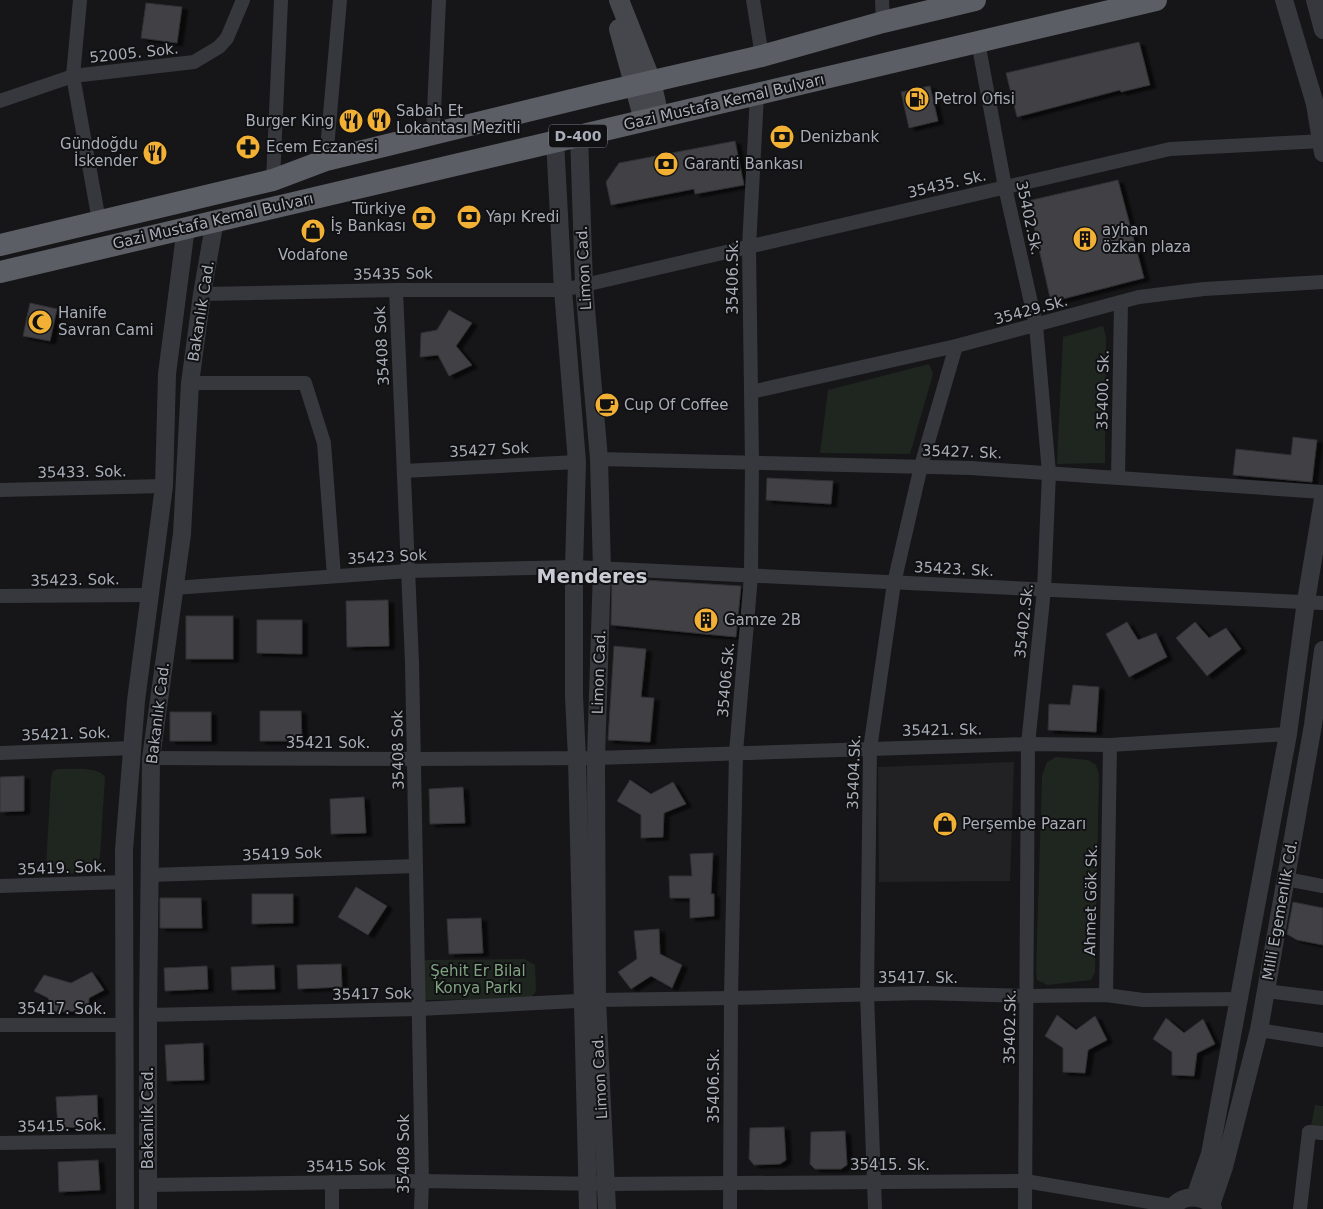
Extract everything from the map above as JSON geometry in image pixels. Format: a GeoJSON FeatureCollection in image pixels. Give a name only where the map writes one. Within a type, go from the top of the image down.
{"type":"FeatureCollection","features":[{"type":"Feature","properties":{"kind":"highway","name":"Gazi Mustafa Kemal Bulvarı"},"geometry":{"type":"LineString","coordinates":[[0,245],[273,180],[326,160],[642,83],[762,56],[882,11],[975,0]]}},
{"type":"Feature","properties":{"kind":"highway","name":"Gazi Mustafa Kemal Bulvarı"},"geometry":{"type":"LineString","coordinates":[[0,272],[1156,0]]}},
{"type":"Feature","properties":{"kind":"main road"},"geometry":{"type":"LineString","coordinates":[[615,0],[620,33],[642,83]]}},
{"type":"Feature","properties":{"kind":"main road"},"geometry":{"type":"LineString","coordinates":[[619,0],[652,119]]}},
{"type":"Feature","properties":{"kind":"street"},"geometry":{"type":"LineString","coordinates":[[80,0],[73,76],[99,221]]}},
{"type":"Feature","properties":{"kind":"street","name":"52005. Sok."},"geometry":{"type":"LineString","coordinates":[[0,101],[73,76],[194,62],[219,47],[228,38],[244,0]]}},
{"type":"Feature","properties":{"kind":"street"},"geometry":{"type":"LineString","coordinates":[[273,180],[281,0]]}},
{"type":"Feature","properties":{"kind":"street"},"geometry":{"type":"LineString","coordinates":[[326,160],[340,0]]}},
{"type":"Feature","properties":{"kind":"street"},"geometry":{"type":"LineString","coordinates":[[433,134],[439,0]]}},
{"type":"Feature","properties":{"kind":"street"},"geometry":{"type":"LineString","coordinates":[[753,0],[762,56]]}},
{"type":"Feature","properties":{"kind":"street"},"geometry":{"type":"LineString","coordinates":[[1284,0],[1314,104],[1322,145]]}},
{"type":"Feature","properties":{"kind":"street"},"geometry":{"type":"LineString","coordinates":[[1315,0],[1323,30]]}},
{"type":"Feature","properties":{"kind":"street","name":"35402.Sk."},"geometry":{"type":"LineString","coordinates":[[978,42],[1005,187],[1036,325],[1049,473],[1044,590],[1028,744],[1025,1209]]}},
{"type":"Feature","properties":{"kind":"street","name":"35406.Sk."},"geometry":{"type":"LineString","coordinates":[[730,1209],[730,998],[736,752],[751,576],[752,462],[748,247],[757,95]]}},
{"type":"Feature","properties":{"kind":"street","name":"Limon Cad."},"geometry":{"type":"LineString","coordinates":[[580,135],[584,286],[599,459],[602,569],[590,1000],[588,1209]]}},
{"type":"Feature","properties":{"kind":"street","name":"Limon Cad."},"geometry":{"type":"LineString","coordinates":[[555,141],[563,290],[577,462],[574,567],[574,696],[577,758],[590,1000],[607,1209]]}},
{"type":"Feature","properties":{"kind":"street","name":"35435. Sk."},"geometry":{"type":"LineString","coordinates":[[584,286],[1170,149],[1322,145]]}},
{"type":"Feature","properties":{"kind":"street","name":"Bakanlık Cad."},"geometry":{"type":"LineString","coordinates":[[148,1209],[151,758],[182,534],[190,383],[202,294],[215,220]]}},
{"type":"Feature","properties":{"kind":"street","name":"Bakanlık Cad."},"geometry":{"type":"LineString","coordinates":[[125,1209],[124,850],[136,701],[164,486],[167,374],[186,227]]}},
{"type":"Feature","properties":{"kind":"street","name":"35429.Sk."},"geometry":{"type":"LineString","coordinates":[[751,392],[956,346],[1139,297],[1204,289],[1323,282]]}},
{"type":"Feature","properties":{"kind":"street","name":"35435 Sok"},"geometry":{"type":"LineString","coordinates":[[202,294],[396,290],[563,290],[584,286]]}},
{"type":"Feature","properties":{"kind":"street","name":"35408 Sok"},"geometry":{"type":"LineString","coordinates":[[396,290],[414,759],[421,1209]]}},
{"type":"Feature","properties":{"kind":"street","name":"35400. Sk."},"geometry":{"type":"LineString","coordinates":[[1118,478],[1121,302]]}},
{"type":"Feature","properties":{"kind":"street","name":"35404.Sk."},"geometry":{"type":"LineString","coordinates":[[875,1209],[867,994],[870,748],[894,583],[921,466],[956,346]]}},
{"type":"Feature","properties":{"kind":"street"},"geometry":{"type":"LineString","coordinates":[[190,383],[305,383],[324,443],[334,576]]}},
{"type":"Feature","properties":{"kind":"street","name":"35427. Sk."},"geometry":{"type":"LineString","coordinates":[[599,459],[971,468],[1323,492]]}},
{"type":"Feature","properties":{"kind":"street","name":"35427 Sok"},"geometry":{"type":"LineString","coordinates":[[404,472],[577,462]]}},
{"type":"Feature","properties":{"kind":"street","name":"35433. Sok."},"geometry":{"type":"LineString","coordinates":[[0,490],[164,486]]}},
{"type":"Feature","properties":{"kind":"street"},"geometry":{"type":"LineString","coordinates":[[1196,1197],[1210,1154],[1314,602],[1323,500]]}},
{"type":"Feature","properties":{"kind":"street","name":"35423 Sok"},"geometry":{"type":"LineString","coordinates":[[174,588],[408,571],[574,567],[602,569]]}},
{"type":"Feature","properties":{"kind":"street","name":"35423. Sk."},"geometry":{"type":"LineString","coordinates":[[602,569],[1314,602]]}},
{"type":"Feature","properties":{"kind":"street","name":"35423. Sok."},"geometry":{"type":"LineString","coordinates":[[0,596],[150,595]]}},
{"type":"Feature","properties":{"kind":"street","name":"Milli Egemenlik Cd."},"geometry":{"type":"LineString","coordinates":[[1212,1207],[1259,1030],[1286,879],[1317,740],[1323,650]]}},
{"type":"Feature","properties":{"kind":"street","name":"35421. Sk."},"geometry":{"type":"LineString","coordinates":[[596,758],[1028,744],[1110,746],[1288,734]]}},
{"type":"Feature","properties":{"kind":"street","name":"Ahmet Gök Sk."},"geometry":{"type":"LineString","coordinates":[[1106,995],[1110,746]]}},
{"type":"Feature","properties":{"kind":"street","name":"35421. Sok."},"geometry":{"type":"LineString","coordinates":[[0,753],[133,748]]}},
{"type":"Feature","properties":{"kind":"street","name":"35421 Sok."},"geometry":{"type":"LineString","coordinates":[[151,758],[596,758]]}},
{"type":"Feature","properties":{"kind":"street","name":"35419 Sok"},"geometry":{"type":"LineString","coordinates":[[150,875],[416,866]]}},
{"type":"Feature","properties":{"kind":"street"},"geometry":{"type":"LineString","coordinates":[[1286,879],[1323,886]]}},
{"type":"Feature","properties":{"kind":"street","name":"35419. Sok."},"geometry":{"type":"LineString","coordinates":[[0,886],[124,882]]}},
{"type":"Feature","properties":{"kind":"street"},"geometry":{"type":"LineString","coordinates":[[1266,991],[1323,998]]}},
{"type":"Feature","properties":{"kind":"street","name":"35417. Sk."},"geometry":{"type":"LineString","coordinates":[[590,1000],[922,992],[1027,996],[1106,995],[1143,1000],[1239,999]]}},
{"type":"Feature","properties":{"kind":"street","name":"35417 Sok"},"geometry":{"type":"LineString","coordinates":[[148,1016],[419,1009],[590,1000]]}},
{"type":"Feature","properties":{"kind":"street","name":"35417. Sok."},"geometry":{"type":"LineString","coordinates":[[0,1025],[124,1026]]}},
{"type":"Feature","properties":{"kind":"street"},"geometry":{"type":"LineString","coordinates":[[1259,1030],[1323,1040]]}},
{"type":"Feature","properties":{"kind":"street"},"geometry":{"type":"LineString","coordinates":[[1300,1209],[1309,1132],[1323,1133]]}},
{"type":"Feature","properties":{"kind":"street","name":"35415. Sok."},"geometry":{"type":"LineString","coordinates":[[0,1143],[125,1141]]}},
{"type":"Feature","properties":{"kind":"street","name":"35415 Sok"},"geometry":{"type":"LineString","coordinates":[[148,1185],[422,1181],[605,1184]]}},
{"type":"Feature","properties":{"kind":"street","name":"35415. Sk."},"geometry":{"type":"LineString","coordinates":[[605,1184],[1025,1181],[1172,1208]]}},
{"type":"Feature","properties":{"kind":"street"},"geometry":{"type":"LineString","coordinates":[[332,1182],[332,1209]]}},
{"type":"Feature","properties":{"kind":"street"},"geometry":{"type":"LineString","coordinates":[[1172,1208],[1179,1200],[1196,1197],[1204,1200],[1212,1207]]}},
{"type":"Feature","properties":{"kind":"shaded area","name":"Perşembe Pazarı"},"geometry":{"type":"Polygon","coordinates":[[[1014,762],[1010,881],[879,882],[878,767],[1014,762]]]}},
{"type":"Feature","properties":{"kind":"green space"},"geometry":{"type":"Polygon","coordinates":[[[1103,326],[1106,337],[1105,463],[1057,464],[1063,337],[1103,326]]]}},
{"type":"Feature","properties":{"kind":"green space"},"geometry":{"type":"Polygon","coordinates":[[[929,364],[933,374],[910,454],[820,453],[828,390],[929,364]]]}},
{"type":"Feature","properties":{"kind":"green space"},"geometry":{"type":"Polygon","coordinates":[[[1056,757],[1088,760],[1096,765],[1099,775],[1095,972],[1091,980],[1048,985],[1037,980],[1036,971],[1042,776],[1047,762],[1056,757]]]}},
{"type":"Feature","properties":{"kind":"green space"},"geometry":{"type":"Polygon","coordinates":[[[58,769],[97,771],[105,777],[100,857],[91,870],[86,872],[59,873],[46,867],[51,778],[53,771],[58,769]]]}},
{"type":"Feature","properties":{"kind":"green space","name":"Şehit Er Bilal Konya Parkı"},"geometry":{"type":"Polygon","coordinates":[[[524,959],[535,965],[536,991],[532,997],[520,999],[426,1000],[421,995],[421,963],[426,960],[524,959]]]}},
{"type":"Feature","properties":{"kind":"green space"},"geometry":{"type":"Polygon","coordinates":[[[1315,1105],[1323,1106],[1323,1132],[1310,1131],[1315,1105]]]}},
{"type":"Feature","properties":{"kind":"building"},"geometry":{"type":"Polygon","coordinates":[[[146,3],[182,7],[177,43],[141,38],[146,3]]]}},
{"type":"Feature","properties":{"kind":"building"},"geometry":{"type":"Polygon","coordinates":[[[1139,42],[1150,85],[1121,92],[1120,90],[1017,117],[1006,73],[1139,42]]]}},
{"type":"Feature","properties":{"kind":"building"},"geometry":{"type":"Polygon","coordinates":[[[930,86],[938,121],[909,128],[901,92],[930,86]]]}},
{"type":"Feature","properties":{"kind":"building"},"geometry":{"type":"Polygon","coordinates":[[[735,141],[744,185],[695,194],[694,189],[611,205],[606,182],[619,163],[735,141]]]}},
{"type":"Feature","properties":{"kind":"building","name":"ayhan özkan plaza"},"geometry":{"type":"Polygon","coordinates":[[[1118,180],[1144,278],[1051,302],[1028,201],[1118,180]]]}},
{"type":"Feature","properties":{"kind":"building","name":"Hanife Savran Cami"},"geometry":{"type":"Polygon","coordinates":[[[30,303],[57,309],[50,341],[23,336],[30,303]]]}},
{"type":"Feature","properties":{"kind":"building"},"geometry":{"type":"Polygon","coordinates":[[[449,310],[472,323],[456,346],[472,365],[449,376],[438,355],[420,357],[421,333],[437,330],[449,310]]]}},
{"type":"Feature","properties":{"kind":"building"},"geometry":{"type":"Polygon","coordinates":[[[1293,437],[1317,440],[1312,482],[1233,475],[1236,449],[1291,455],[1293,437]]]}},
{"type":"Feature","properties":{"kind":"building"},"geometry":{"type":"Polygon","coordinates":[[[767,478],[833,481],[831,504],[766,500],[767,478]]]}},
{"type":"Feature","properties":{"kind":"building"},"geometry":{"type":"Polygon","coordinates":[[[612,578],[741,586],[736,637],[611,625],[612,578]]]}},
{"type":"Feature","properties":{"kind":"building"},"geometry":{"type":"Polygon","coordinates":[[[388,600],[389,646],[347,647],[346,601],[388,600]]]}},
{"type":"Feature","properties":{"kind":"building"},"geometry":{"type":"Polygon","coordinates":[[[186,616],[233,616],[233,659],[186,659],[186,616]]]}},
{"type":"Feature","properties":{"kind":"building"},"geometry":{"type":"Polygon","coordinates":[[[257,620],[302,620],[302,654],[257,653],[257,620]]]}},
{"type":"Feature","properties":{"kind":"building"},"geometry":{"type":"Polygon","coordinates":[[[1127,622],[1138,640],[1156,633],[1167,657],[1129,677],[1106,634],[1127,622]]]}},
{"type":"Feature","properties":{"kind":"building"},"geometry":{"type":"Polygon","coordinates":[[[1195,622],[1209,638],[1226,628],[1241,649],[1207,676],[1176,638],[1195,622]]]}},
{"type":"Feature","properties":{"kind":"building"},"geometry":{"type":"Polygon","coordinates":[[[614,646],[646,649],[641,697],[654,698],[650,742],[608,740],[614,646]]]}},
{"type":"Feature","properties":{"kind":"building"},"geometry":{"type":"Polygon","coordinates":[[[1073,685],[1099,687],[1096,732],[1048,730],[1049,704],[1070,705],[1073,685]]]}},
{"type":"Feature","properties":{"kind":"building"},"geometry":{"type":"Polygon","coordinates":[[[260,711],[301,711],[302,741],[260,741],[260,711]]]}},
{"type":"Feature","properties":{"kind":"building"},"geometry":{"type":"Polygon","coordinates":[[[170,712],[211,712],[211,741],[170,741],[170,712]]]}},
{"type":"Feature","properties":{"kind":"building"},"geometry":{"type":"Polygon","coordinates":[[[24,776],[24,811],[0,812],[0,777],[24,776]]]}},
{"type":"Feature","properties":{"kind":"building"},"geometry":{"type":"Polygon","coordinates":[[[630,780],[651,794],[673,782],[686,804],[664,813],[663,837],[641,838],[641,815],[617,801],[630,780]]]}},
{"type":"Feature","properties":{"kind":"building"},"geometry":{"type":"Polygon","coordinates":[[[463,787],[465,823],[430,824],[429,789],[463,787]]]}},
{"type":"Feature","properties":{"kind":"building"},"geometry":{"type":"Polygon","coordinates":[[[364,797],[366,833],[331,834],[330,799],[364,797]]]}},
{"type":"Feature","properties":{"kind":"building"},"geometry":{"type":"Polygon","coordinates":[[[713,853],[711,894],[714,894],[714,916],[690,918],[690,898],[670,898],[669,876],[692,876],[690,854],[713,853]]]}},
{"type":"Feature","properties":{"kind":"building"},"geometry":{"type":"Polygon","coordinates":[[[356,887],[387,906],[368,935],[338,917],[356,887]]]}},
{"type":"Feature","properties":{"kind":"building"},"geometry":{"type":"Polygon","coordinates":[[[252,894],[293,894],[293,923],[252,924],[252,894]]]}},
{"type":"Feature","properties":{"kind":"building"},"geometry":{"type":"Polygon","coordinates":[[[160,898],[201,898],[202,928],[160,928],[160,898]]]}},
{"type":"Feature","properties":{"kind":"building"},"geometry":{"type":"Polygon","coordinates":[[[1293,902],[1323,908],[1323,945],[1297,940],[1287,934],[1293,902]]]}},
{"type":"Feature","properties":{"kind":"building"},"geometry":{"type":"Polygon","coordinates":[[[481,918],[483,953],[449,954],[447,919],[481,918]]]}},
{"type":"Feature","properties":{"kind":"building"},"geometry":{"type":"Polygon","coordinates":[[[659,929],[660,954],[682,965],[672,988],[651,976],[631,989],[618,972],[637,959],[634,931],[659,929]]]}},
{"type":"Feature","properties":{"kind":"building"},"geometry":{"type":"Polygon","coordinates":[[[341,964],[342,987],[298,989],[297,965],[341,964]]]}},
{"type":"Feature","properties":{"kind":"building"},"geometry":{"type":"Polygon","coordinates":[[[274,965],[275,989],[232,990],[231,967],[274,965]]]}},
{"type":"Feature","properties":{"kind":"building"},"geometry":{"type":"Polygon","coordinates":[[[207,966],[208,989],[165,991],[164,968],[207,966]]]}},
{"type":"Feature","properties":{"kind":"building"},"geometry":{"type":"Polygon","coordinates":[[[92,972],[104,990],[89,998],[88,1011],[54,1012],[48,998],[34,991],[44,975],[71,983],[92,972]]]}},
{"type":"Feature","properties":{"kind":"building"},"geometry":{"type":"Polygon","coordinates":[[[1057,1015],[1076,1030],[1095,1016],[1107,1040],[1088,1050],[1085,1073],[1063,1072],[1063,1048],[1045,1036],[1057,1015]]]}},
{"type":"Feature","properties":{"kind":"building"},"geometry":{"type":"Polygon","coordinates":[[[1166,1018],[1184,1033],[1203,1019],[1215,1044],[1197,1053],[1194,1076],[1172,1075],[1172,1052],[1153,1039],[1166,1018]]]}},
{"type":"Feature","properties":{"kind":"building"},"geometry":{"type":"Polygon","coordinates":[[[203,1043],[204,1080],[167,1081],[165,1045],[203,1043]]]}},
{"type":"Feature","properties":{"kind":"building"},"geometry":{"type":"Polygon","coordinates":[[[97,1095],[98,1126],[58,1128],[56,1097],[97,1095]]]}},
{"type":"Feature","properties":{"kind":"building"},"geometry":{"type":"Polygon","coordinates":[[[784,1127],[786,1160],[780,1164],[754,1165],[749,1159],[750,1128],[784,1127]]]}},
{"type":"Feature","properties":{"kind":"building"},"geometry":{"type":"Polygon","coordinates":[[[845,1131],[847,1165],[841,1169],[815,1169],[810,1164],[811,1132],[845,1131]]]}},
{"type":"Feature","properties":{"kind":"building"},"geometry":{"type":"Polygon","coordinates":[[[98,1160],[100,1190],[59,1192],[58,1162],[98,1160]]]}},
{"type":"Feature","properties":{"kind":"place","name":"Petrol Ofisi"},"geometry":{"type":"Point","coordinates":[917,99]}},
{"type":"Feature","properties":{"kind":"place","name":"Sabah Et Lokantası Mezitli"},"geometry":{"type":"Point","coordinates":[379,120]}},
{"type":"Feature","properties":{"kind":"place","name":"Burger King"},"geometry":{"type":"Point","coordinates":[351,121]}},
{"type":"Feature","properties":{"kind":"place","name":"Denizbank"},"geometry":{"type":"Point","coordinates":[782,137]}},
{"type":"Feature","properties":{"kind":"place","name":"Ecem Eczanesi"},"geometry":{"type":"Point","coordinates":[248,147]}},
{"type":"Feature","properties":{"kind":"place","name":"Gündoğdu İskender"},"geometry":{"type":"Point","coordinates":[155,153]}},
{"type":"Feature","properties":{"kind":"place","name":"Garanti Bankası"},"geometry":{"type":"Point","coordinates":[666,164]}},
{"type":"Feature","properties":{"kind":"place","name":"Yapı Kredi"},"geometry":{"type":"Point","coordinates":[469,217]}},
{"type":"Feature","properties":{"kind":"place","name":"Türkiye İş Bankası"},"geometry":{"type":"Point","coordinates":[424,218]}},
{"type":"Feature","properties":{"kind":"place","name":"Vodafone"},"geometry":{"type":"Point","coordinates":[313,231]}},
{"type":"Feature","properties":{"kind":"place","name":"ayhan özkan plaza"},"geometry":{"type":"Point","coordinates":[1085,239]}},
{"type":"Feature","properties":{"kind":"place","name":"Hanife Savran Cami"},"geometry":{"type":"Point","coordinates":[40,322]}},
{"type":"Feature","properties":{"kind":"place","name":"Cup Of Coffee"},"geometry":{"type":"Point","coordinates":[607,405]}},
{"type":"Feature","properties":{"kind":"place","name":"Gamze 2B"},"geometry":{"type":"Point","coordinates":[706,620]}},
{"type":"Feature","properties":{"kind":"place","name":"Perşembe Pazarı"},"geometry":{"type":"Point","coordinates":[945,824]}},
{"type":"Feature","properties":{"kind":"district","name":"Menderes"},"geometry":{"type":"Point","coordinates":[592,576]}}]}
